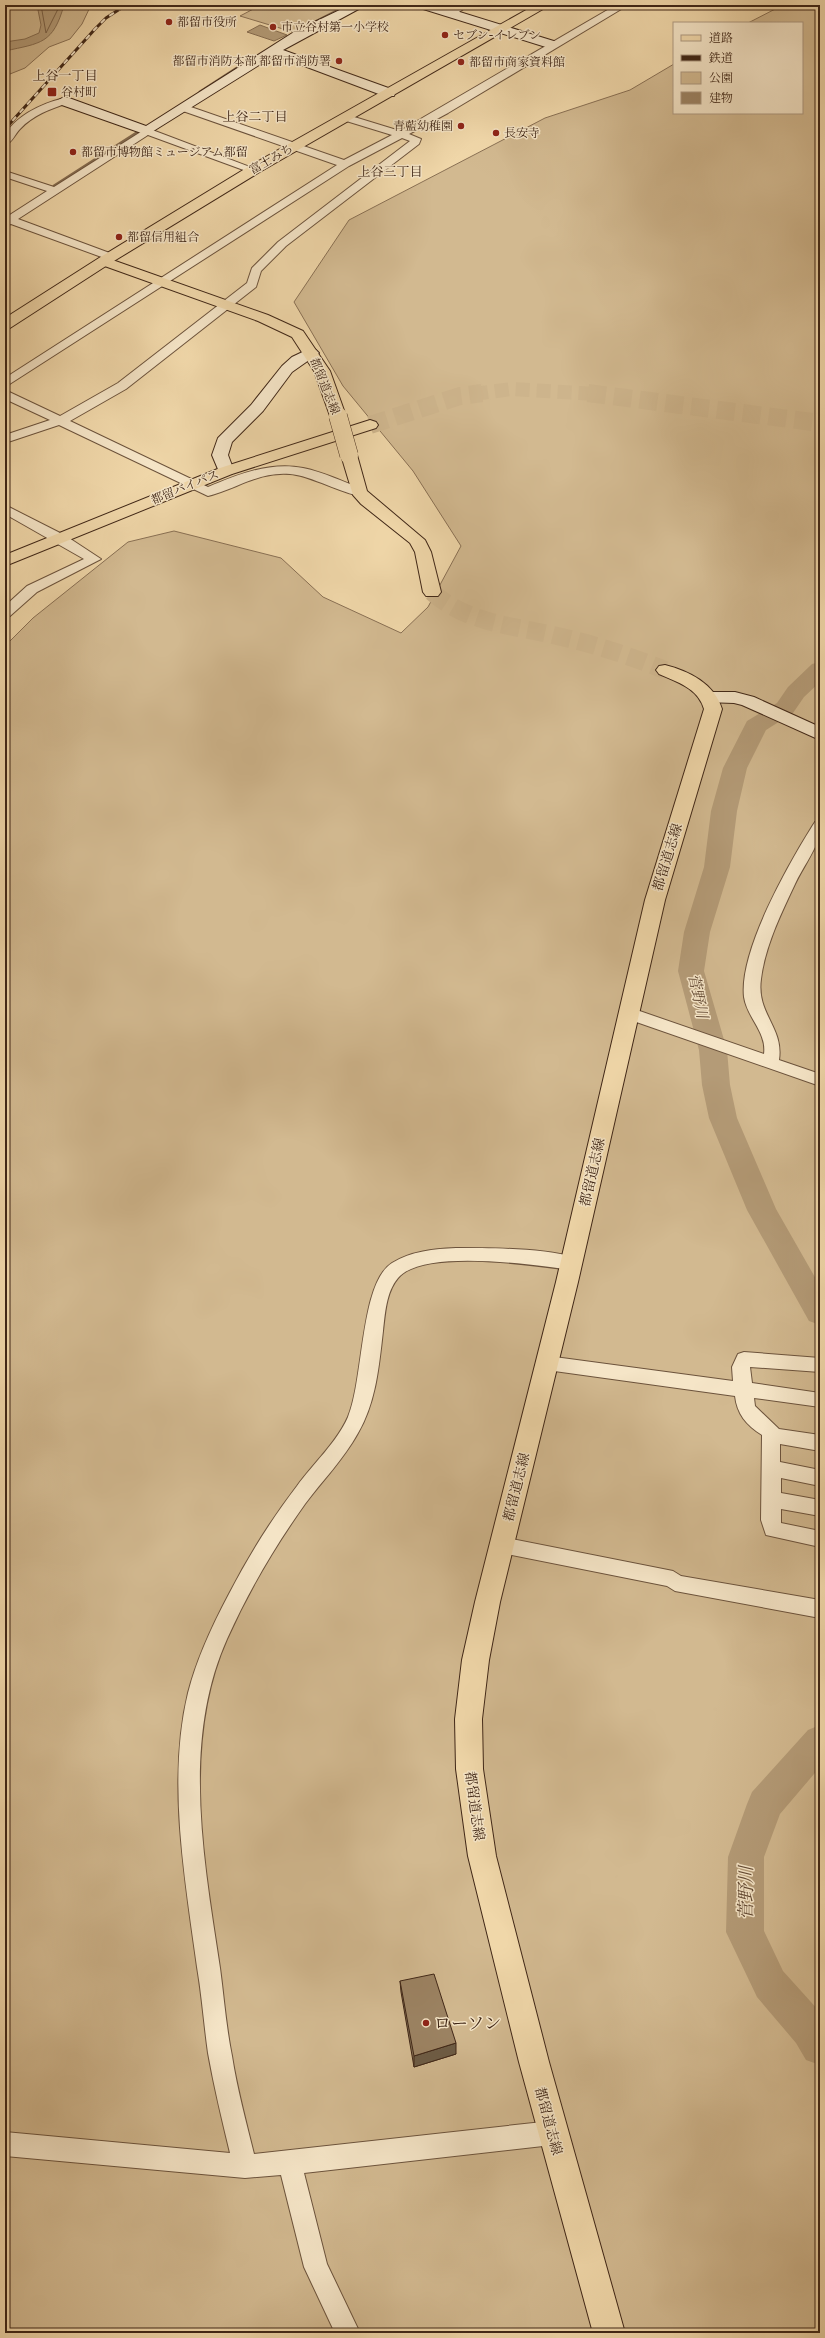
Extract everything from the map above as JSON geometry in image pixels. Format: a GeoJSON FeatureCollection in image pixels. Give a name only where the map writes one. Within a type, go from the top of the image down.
{"type":"FeatureCollection","features":[{"type":"Feature","properties":{"kind":"main road","name":"富士みち"},"geometry":{"type":"LineString","coordinates":[[5,325],[107,259],[253,170],[544,5]]}},
{"type":"Feature","properties":{"kind":"main road","name":"都留道志線"},"geometry":{"type":"LineString","coordinates":[[107,259],[161,281],[225,304],[298,334],[322,371],[338,416],[359,492]]}},
{"type":"Feature","properties":{"kind":"main road","name":"都留バイパス"},"geometry":{"type":"LineString","coordinates":[[5,561],[226,471],[370,426]]}},
{"type":"Feature","properties":{"kind":"main road"},"geometry":{"type":"LineString","coordinates":[[359,492],[367,501],[417,540],[423,552],[432,592]]}},
{"type":"Feature","properties":{"kind":"main road"},"geometry":{"type":"LineString","coordinates":[[665,670],[687,681],[712,698]]}},
{"type":"Feature","properties":{"kind":"main road","name":"都留道志線"},"geometry":{"type":"LineString","coordinates":[[609,2333],[552,2133],[482,1855],[472,1800],[468,1741],[469,1706],[481,1632],[571,1263],[655,900],[714,709],[712,698]]}},
{"type":"Feature","properties":{"kind":"street"},"geometry":{"type":"LineString","coordinates":[[7,222],[298,35],[360,5]]}},
{"type":"Feature","properties":{"kind":"street"},"geometry":{"type":"LineString","coordinates":[[424,5],[553,46]]}},
{"type":"Feature","properties":{"kind":"street"},"geometry":{"type":"LineString","coordinates":[[451,13],[465,5]]}},
{"type":"Feature","properties":{"kind":"street"},"geometry":{"type":"LineString","coordinates":[[5,383],[161,281],[345,164],[444,111],[473,92],[623,5]]}},
{"type":"Feature","properties":{"kind":"street"},"geometry":{"type":"LineString","coordinates":[[274,51],[389,93]]}},
{"type":"Feature","properties":{"kind":"street"},"geometry":{"type":"LineString","coordinates":[[5,142],[19,122],[47,107],[64,101],[253,170]]}},
{"type":"Feature","properties":{"kind":"street"},"geometry":{"type":"LineString","coordinates":[[184,108],[345,164]]}},
{"type":"Feature","properties":{"kind":"street"},"geometry":{"type":"LineString","coordinates":[[5,439],[62,420],[122,386],[225,304],[252,285],[256,270],[282,244],[415,142],[416,139],[347,118]]}},
{"type":"Feature","properties":{"kind":"street"},"geometry":{"type":"LineString","coordinates":[[5,174],[56,191]]}},
{"type":"Feature","properties":{"kind":"street"},"geometry":{"type":"LineString","coordinates":[[7,222],[107,259]]}},
{"type":"Feature","properties":{"kind":"street"},"geometry":{"type":"LineString","coordinates":[[226,471],[220,455],[224,441],[257,408],[287,369],[311,352]]}},
{"type":"Feature","properties":{"kind":"street"},"geometry":{"type":"LineString","coordinates":[[5,394],[62,420],[208,492],[256,473],[298,470],[315,474],[359,492]]}},
{"type":"Feature","properties":{"kind":"street"},"geometry":{"type":"LineString","coordinates":[[5,509],[61,539],[94,559],[32,589],[5,613]]}},
{"type":"Feature","properties":{"kind":"street"},"geometry":{"type":"LineString","coordinates":[[712,698],[735,697],[748,701],[820,734]]}},
{"type":"Feature","properties":{"kind":"street"},"geometry":{"type":"LineString","coordinates":[[771,1062],[775,1048],[771,1037],[754,1008],[752,995],[755,968],[776,908],[807,845],[820,825]]}},
{"type":"Feature","properties":{"kind":"street"},"geometry":{"type":"LineString","coordinates":[[628,1013],[820,1080]]}},
{"type":"Feature","properties":{"kind":"street"},"geometry":{"type":"LineString","coordinates":[[245,2166],[221,2064],[197,1898],[192,1836],[191,1769],[195,1719],[202,1678],[210,1657],[249,1574],[296,1502],[349,1432],[361,1410],[368,1377],[378,1300],[388,1278],[398,1267],[410,1262],[454,1255],[508,1256],[571,1263]]}},
{"type":"Feature","properties":{"kind":"street"},"geometry":{"type":"LineString","coordinates":[[820,1364],[744,1359],[741,1367],[746,1409],[760,1424],[771,1431],[771,1499],[773,1529],[820,1539]]}},
{"type":"Feature","properties":{"kind":"street"},"geometry":{"type":"LineString","coordinates":[[547,1362],[744,1388],[820,1400]]}},
{"type":"Feature","properties":{"kind":"street"},"geometry":{"type":"LineString","coordinates":[[771,1435],[820,1444]]}},
{"type":"Feature","properties":{"kind":"street"},"geometry":{"type":"LineString","coordinates":[[771,1468],[820,1478]]}},
{"type":"Feature","properties":{"kind":"street"},"geometry":{"type":"LineString","coordinates":[[771,1499],[820,1508]]}},
{"type":"Feature","properties":{"kind":"street"},"geometry":{"type":"LineString","coordinates":[[502,1545],[673,1579],[675,1583],[820,1609]]}},
{"type":"Feature","properties":{"kind":"street"},"geometry":{"type":"LineString","coordinates":[[5,2144],[245,2166],[290,2164],[552,2133]]}},
{"type":"Feature","properties":{"kind":"street"},"geometry":{"type":"LineString","coordinates":[[290,2164],[316,2267],[348,2333]]}},
{"type":"Feature","properties":{"kind":"green space"},"geometry":{"type":"Polygon","coordinates":[[[5,5],[91,5],[82,24],[70,39],[49,47],[25,68],[5,76],[5,5]]]}},
{"type":"Feature","properties":{"kind":"green space"},"geometry":{"type":"Polygon","coordinates":[[[261,5],[346,5],[293,32],[240,16],[261,5]]]}},
{"type":"Feature","properties":{"kind":"green space"},"geometry":{"type":"Polygon","coordinates":[[[783,5],[820,5],[820,2333],[5,2333],[5,646],[33,618],[128,542],[174,531],[281,558],[323,597],[401,633],[428,607],[461,546],[413,471],[343,386],[294,302],[349,220],[545,118],[630,90],[673,65],[673,114],[803,114],[803,22],[750,22],[783,5]]]}},
{"type":"Feature","properties":{"kind":"water"},"geometry":{"type":"Polygon","coordinates":[[[37,5],[64,5],[55,28],[44,40],[28,46],[5,51],[5,42],[25,39],[39,33],[41,25],[37,5]]]}},
{"type":"Feature","properties":{"kind":"water"},"geometry":{"type":"Polygon","coordinates":[[[260,25],[287,35],[274,41],[247,32],[260,25]]]}},
{"type":"Feature","properties":{"kind":"building","name":"ローソン"},"geometry":{"type":"Polygon","coordinates":[[[434,1974],[456,2043],[414,2056],[400,1981],[434,1974]]]}},
{"type":"Feature","properties":{"kind":"waterway"},"geometry":{"type":"LineString","coordinates":[[244,64],[251,59]]}},
{"type":"Feature","properties":{"kind":"waterway"},"geometry":{"type":"LineString","coordinates":[[200,92],[237,68]]}},
{"type":"Feature","properties":{"kind":"waterway"},"geometry":{"type":"LineString","coordinates":[[54,186],[138,132]]}},
{"type":"Feature","properties":{"kind":"waterway","name":"菅野川"},"geometry":{"type":"LineString","coordinates":[[820,669],[796,692],[785,708],[756,726],[735,768],[724,811],[717,867],[697,932],[691,971],[698,1002],[713,1050],[716,1085],[723,1118],[762,1210],[820,1313]]}},
{"type":"Feature","properties":{"kind":"waterway","name":"菅野川"},"geometry":{"type":"LineString","coordinates":[[820,1741],[765,1804],[746,1857],[745,1932],[770,1984],[810,2030],[820,2046]]}},
{"type":"Feature","properties":{"kind":"tunnel"},"geometry":{"type":"LineString","coordinates":[[474,394],[512,389],[596,394]]}},
{"type":"Feature","properties":{"kind":"tunnel"},"geometry":{"type":"LineString","coordinates":[[370,425],[460,396],[482,393]]}},
{"type":"Feature","properties":{"kind":"tunnel"},"geometry":{"type":"LineString","coordinates":[[588,393],[596,394]]}},
{"type":"Feature","properties":{"kind":"tunnel"},"geometry":{"type":"LineString","coordinates":[[596,394],[820,423]]}},
{"type":"Feature","properties":{"kind":"tunnel"},"geometry":{"type":"LineString","coordinates":[[432,592],[446,603],[460,611],[476,617],[507,626],[585,643],[625,655],[665,670]]}},
{"type":"Feature","properties":{"kind":"railway"},"geometry":{"type":"LineString","coordinates":[[5,129],[95,29],[106,18],[126,5]]}},
{"type":"Feature","properties":{"kind":"place","name":"都留市役所"},"geometry":{"type":"Point","coordinates":[169,22]}},
{"type":"Feature","properties":{"kind":"place","name":"市立谷村第一小学校"},"geometry":{"type":"Point","coordinates":[273,27]}},
{"type":"Feature","properties":{"kind":"place","name":"セブン-イレブン"},"geometry":{"type":"Point","coordinates":[445,35]}},
{"type":"Feature","properties":{"kind":"place","name":"都留市消防本部 都留市消防署"},"geometry":{"type":"Point","coordinates":[339,61]}},
{"type":"Feature","properties":{"kind":"place","name":"都留市商家資料館"},"geometry":{"type":"Point","coordinates":[461,62]}},
{"type":"Feature","properties":{"kind":"place","name":"谷村町"},"geometry":{"type":"Point","coordinates":[52,92]}},
{"type":"Feature","properties":{"kind":"place","name":"青藍幼稚園"},"geometry":{"type":"Point","coordinates":[461,126]}},
{"type":"Feature","properties":{"kind":"place","name":"長安寺"},"geometry":{"type":"Point","coordinates":[496,133]}},
{"type":"Feature","properties":{"kind":"place","name":"都留市博物館ミュージアム都留"},"geometry":{"type":"Point","coordinates":[73,152]}},
{"type":"Feature","properties":{"kind":"place","name":"都留信用組合"},"geometry":{"type":"Point","coordinates":[119,237]}},
{"type":"Feature","properties":{"kind":"place","name":"ローソン"},"geometry":{"type":"Point","coordinates":[426,2023]}},
{"type":"Feature","properties":{"kind":"district","name":"上谷一丁目"},"geometry":{"type":"Point","coordinates":[65,75]}},
{"type":"Feature","properties":{"kind":"district","name":"上谷二丁目"},"geometry":{"type":"Point","coordinates":[255,116]}},
{"type":"Feature","properties":{"kind":"district","name":"上谷三丁目"},"geometry":{"type":"Point","coordinates":[390,171]}}]}
